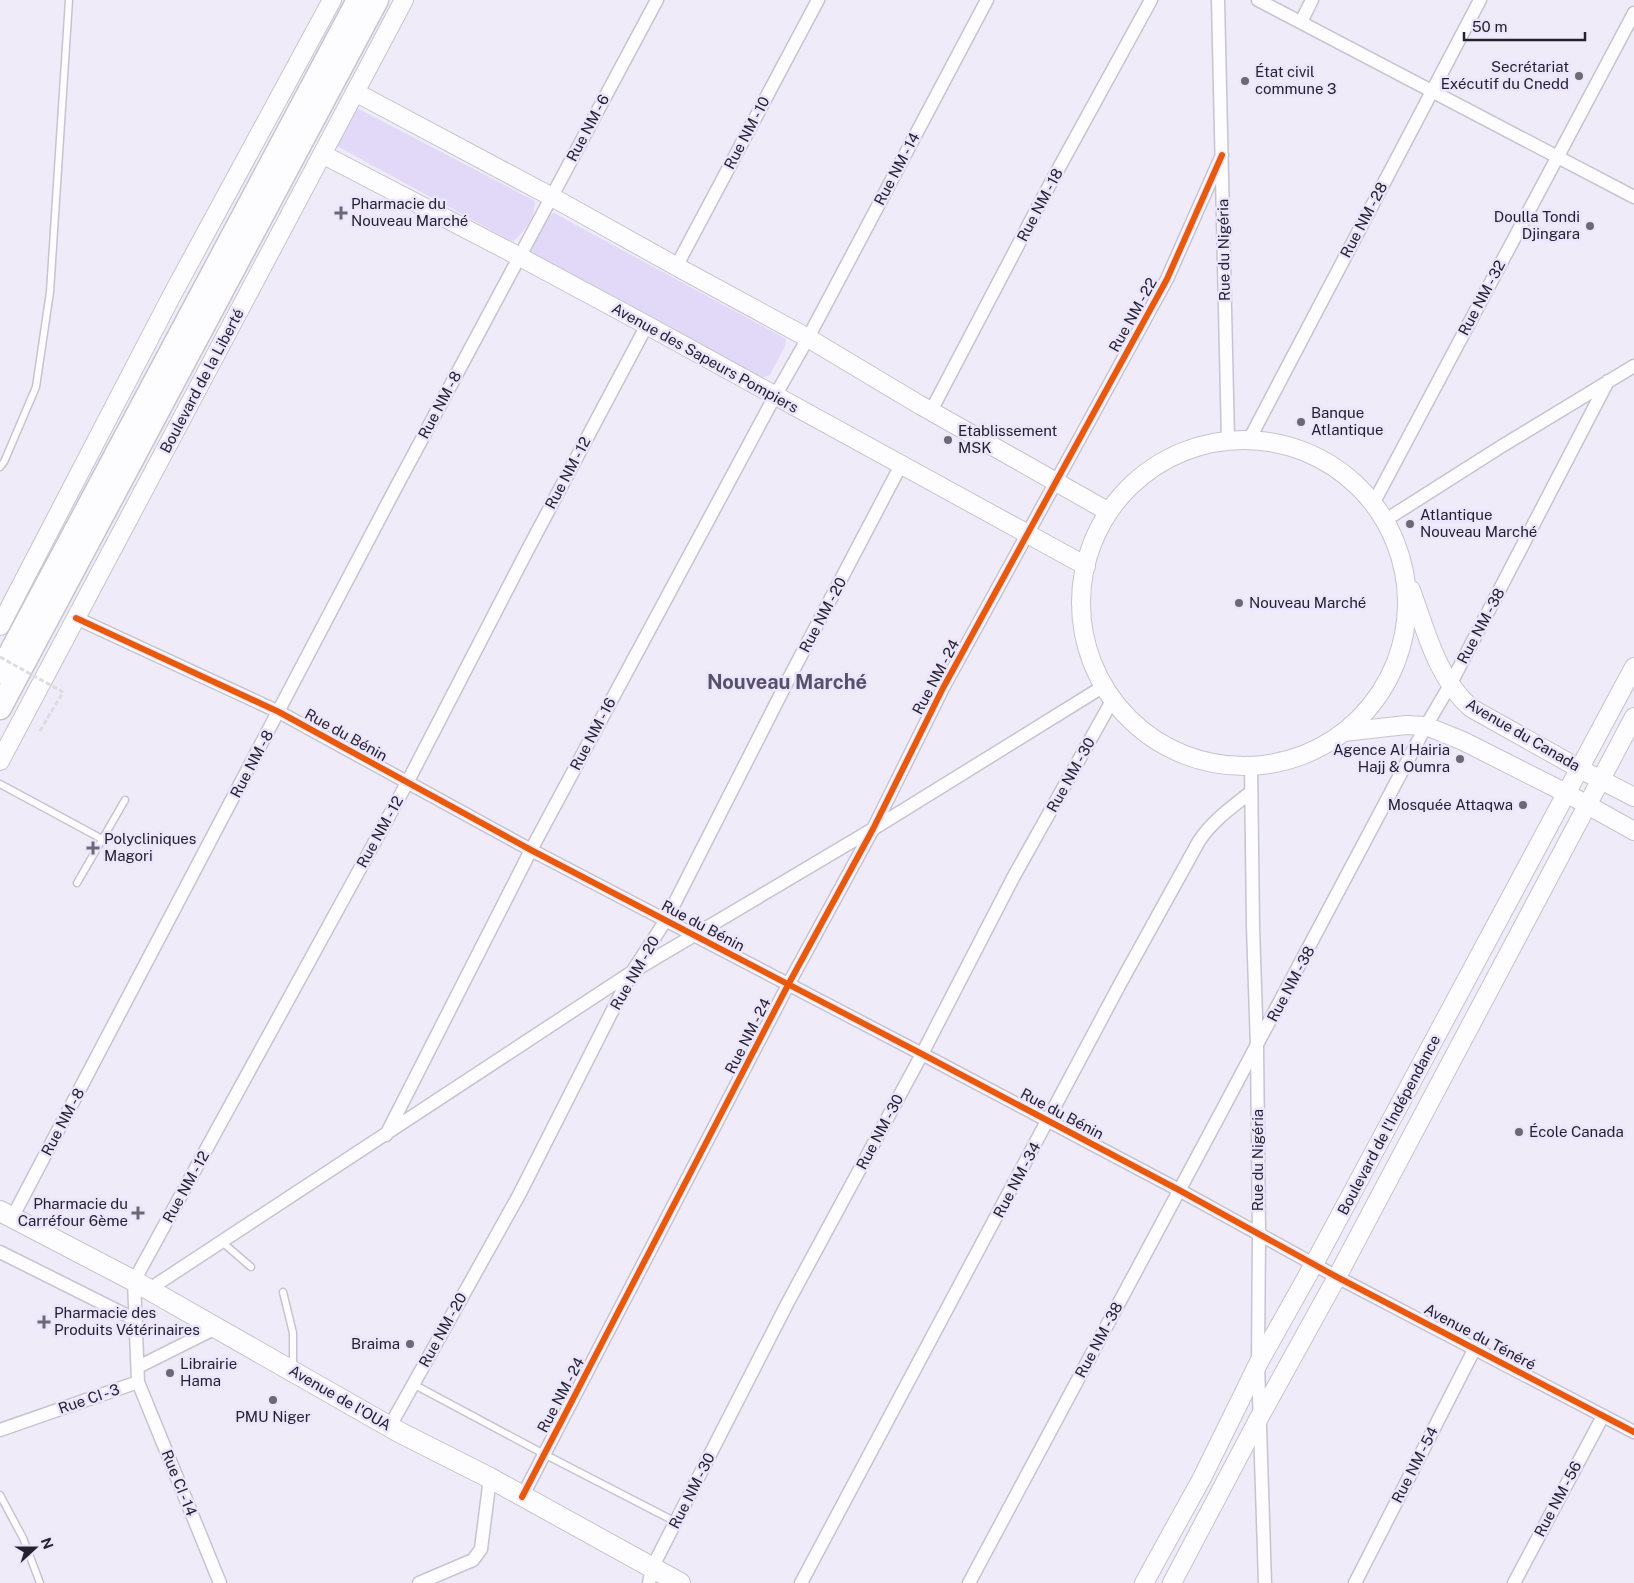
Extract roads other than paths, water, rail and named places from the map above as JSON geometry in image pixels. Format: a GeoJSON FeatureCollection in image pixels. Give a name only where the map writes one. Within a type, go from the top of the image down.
{"type":"FeatureCollection","features":[{"type":"Feature","properties":{"kind":"highway"},"geometry":{"type":"LineString","coordinates":[[0,672],[358,0]]}},
{"type":"Feature","properties":{"kind":"highway","name":"Boulevard de la Liberté"},"geometry":{"type":"LineString","coordinates":[[0,708],[377,0]]}},
{"type":"Feature","properties":{"kind":"main road"},"geometry":{"type":"LineString","coordinates":[[0,626],[171,297],[332,0]]}},
{"type":"Feature","properties":{"kind":"main road","name":"Boulevard de la Liberté"},"geometry":{"type":"LineString","coordinates":[[0,761],[404,0]]}},
{"type":"Feature","properties":{"kind":"main road"},"geometry":{"type":"LineString","coordinates":[[355,92],[552,197],[808,338],[931,411],[1109,512]]}},
{"type":"Feature","properties":{"kind":"main road","name":"Avenue des Sapeurs Pompiers"},"geometry":{"type":"LineString","coordinates":[[322,154],[647,325],[1086,566]]}},
{"type":"Feature","properties":{"kind":"main road"},"geometry":{"type":"LineString","coordinates":[[1228,440],[1249,440],[1290,446],[1309,454],[1344,475],[1373,504],[1384,521],[1395,543],[1406,587],[1405,628],[1393,668],[1384,686],[1359,719],[1327,744],[1297,757],[1271,764],[1251,766],[1224,765],[1199,760],[1174,750],[1151,736],[1131,720],[1109,693],[1093,664],[1082,616],[1082,591],[1086,566],[1095,538],[1109,512],[1128,488],[1151,468],[1177,454],[1206,444],[1228,440]]}},
{"type":"Feature","properties":{"kind":"main road","name":"Avenue du Canada"},"geometry":{"type":"LineString","coordinates":[[1402,566],[1436,658],[1450,685],[1460,699],[1470,708],[1634,797]]}},
{"type":"Feature","properties":{"kind":"main road","name":"Boulevard de l'Indépendance"},"geometry":{"type":"LineString","coordinates":[[1144,1583],[1202,1478],[1258,1364],[1314,1264],[1634,667]]}},
{"type":"Feature","properties":{"kind":"main road","name":"Boulevard de l'Indépendance"},"geometry":{"type":"LineString","coordinates":[[1172,1583],[1259,1418],[1337,1277],[1586,804],[1634,717]]}},
{"type":"Feature","properties":{"kind":"main road","name":"Avenue du Canada"},"geometry":{"type":"LineString","coordinates":[[1344,732],[1406,725],[1426,726],[1462,741],[1566,793],[1634,830]]}},
{"type":"Feature","properties":{"kind":"main road","name":"Avenue de l'OUA"},"geometry":{"type":"LineString","coordinates":[[3,1213],[141,1286],[390,1426],[490,1478],[651,1576],[680,1583]]}},
{"type":"Feature","properties":{"kind":"street","name":"Rue NM - 6"},"geometry":{"type":"LineString","coordinates":[[520,257],[657,0]]}},
{"type":"Feature","properties":{"kind":"street","name":"Rue NM - 10"},"geometry":{"type":"LineString","coordinates":[[676,267],[818,0]]}},
{"type":"Feature","properties":{"kind":"street","name":"Rue NM - 14"},"geometry":{"type":"LineString","coordinates":[[808,338],[987,0]]}},
{"type":"Feature","properties":{"kind":"street","name":"Rue NM - 18"},"geometry":{"type":"LineString","coordinates":[[931,411],[1151,0]]}},
{"type":"Feature","properties":{"kind":"street","name":"Rue du Nigéria"},"geometry":{"type":"LineString","coordinates":[[1218,0],[1228,440]]}},
{"type":"Feature","properties":{"kind":"street"},"geometry":{"type":"LineString","coordinates":[[1258,0],[1634,197]]}},
{"type":"Feature","properties":{"kind":"street"},"geometry":{"type":"LineString","coordinates":[[1300,22],[1312,0]]}},
{"type":"Feature","properties":{"kind":"street","name":"Rue NM - 28"},"geometry":{"type":"LineString","coordinates":[[1249,440],[1480,0]]}},
{"type":"Feature","properties":{"kind":"street","name":"Rue NM - 32"},"geometry":{"type":"LineString","coordinates":[[1373,504],[1634,13]]}},
{"type":"Feature","properties":{"kind":"street","name":"Rue NM - 22"},"geometry":{"type":"LineString","coordinates":[[1055,482],[1167,279],[1222,155]]}},
{"type":"Feature","properties":{"kind":"street","name":"Rue NM - 8"},"geometry":{"type":"LineString","coordinates":[[3,1213],[279,712],[520,257]]}},
{"type":"Feature","properties":{"kind":"street","name":"Rue NM - 12"},"geometry":{"type":"LineString","coordinates":[[141,1286],[407,783],[522,559],[647,325]]}},
{"type":"Feature","properties":{"kind":"street","name":"Rue NM - 16"},"geometry":{"type":"LineString","coordinates":[[386,1135],[531,850],[808,338]]}},
{"type":"Feature","properties":{"kind":"street"},"geometry":{"type":"LineString","coordinates":[[1384,521],[1502,446],[1634,366]]}},
{"type":"Feature","properties":{"kind":"street","name":"Rue NM - 38"},"geometry":{"type":"LineString","coordinates":[[969,1583],[1257,1047],[1426,726],[1450,685],[1608,381]]}},
{"type":"Feature","properties":{"kind":"street","name":"Rue NM - 20"},"geometry":{"type":"LineString","coordinates":[[390,1426],[519,1195],[632,972],[666,920],[901,465]]}},
{"type":"Feature","properties":{"kind":"street","name":"Rue NM - 24"},"geometry":{"type":"LineString","coordinates":[[522,1497],[788,985],[873,830],[943,688],[1055,482]]}},
{"type":"Feature","properties":{"kind":"street","name":"Rue du Bénin"},"geometry":{"type":"LineString","coordinates":[[76,618],[279,712],[531,850],[1048,1120],[1314,1264]]}},
{"type":"Feature","properties":{"kind":"street"},"geometry":{"type":"LineString","coordinates":[[141,1286],[222,1242],[632,972],[1109,693]]}},
{"type":"Feature","properties":{"kind":"street","name":"Rue NM - 30"},"geometry":{"type":"LineString","coordinates":[[651,1576],[676,1522],[787,1304],[922,1054],[1109,693]]}},
{"type":"Feature","properties":{"kind":"street","name":"Rue du Nigéria"},"geometry":{"type":"LineString","coordinates":[[1251,766],[1257,1047],[1258,1364],[1265,1583]]}},
{"type":"Feature","properties":{"kind":"street","name":"Rue NM - 34"},"geometry":{"type":"LineString","coordinates":[[801,1583],[1199,841],[1207,829],[1219,817],[1251,792]]}},
{"type":"Feature","properties":{"kind":"street"},"geometry":{"type":"LineString","coordinates":[[0,1252],[136,1320]]}},
{"type":"Feature","properties":{"kind":"street","name":"Avenue du Ténéré"},"geometry":{"type":"LineString","coordinates":[[1314,1264],[1634,1432]]}},
{"type":"Feature","properties":{"kind":"street","name":"Rue CI - 3"},"geometry":{"type":"LineString","coordinates":[[0,1430],[138,1382],[136,1320],[141,1286]]}},
{"type":"Feature","properties":{"kind":"street"},"geometry":{"type":"LineString","coordinates":[[138,1368],[216,1328]]}},
{"type":"Feature","properties":{"kind":"street","name":"Rue NM - 54"},"geometry":{"type":"LineString","coordinates":[[1355,1583],[1475,1348]]}},
{"type":"Feature","properties":{"kind":"street","name":"Rue CI - 14"},"geometry":{"type":"LineString","coordinates":[[138,1382],[220,1583]]}},
{"type":"Feature","properties":{"kind":"street","name":"Rue NM - 56"},"geometry":{"type":"LineString","coordinates":[[1514,1583],[1603,1416]]}},
{"type":"Feature","properties":{"kind":"street"},"geometry":{"type":"LineString","coordinates":[[420,1583],[473,1560],[478,1556],[481,1550],[490,1478]]}},
{"type":"Feature","properties":{"kind":"lane"},"geometry":{"type":"LineString","coordinates":[[0,467],[4,462],[36,387],[42,349],[50,292],[69,0]]}},
{"type":"Feature","properties":{"kind":"lane"},"geometry":{"type":"LineString","coordinates":[[0,784],[102,839]]}},
{"type":"Feature","properties":{"kind":"lane"},"geometry":{"type":"LineString","coordinates":[[77,883],[125,800]]}},
{"type":"Feature","properties":{"kind":"lane"},"geometry":{"type":"LineString","coordinates":[[222,1242],[251,1267]]}},
{"type":"Feature","properties":{"kind":"lane"},"geometry":{"type":"LineString","coordinates":[[282,1292],[293,1333],[293,1371]]}},
{"type":"Feature","properties":{"kind":"lane"},"geometry":{"type":"LineString","coordinates":[[413,1384],[676,1522]]}},
{"type":"Feature","properties":{"kind":"lane"},"geometry":{"type":"LineString","coordinates":[[0,1495],[23,1538],[40,1583]]}},
{"type":"Feature","properties":{"kind":"place","name":"Secrétariat Exécutif du Cnedd"},"geometry":{"type":"Point","coordinates":[1579,76]}},
{"type":"Feature","properties":{"kind":"place","name":"État civil commune 3"},"geometry":{"type":"Point","coordinates":[1245,81]}},
{"type":"Feature","properties":{"kind":"place","name":"Pharmacie du Nouveau Marché"},"geometry":{"type":"Point","coordinates":[341,213]}},
{"type":"Feature","properties":{"kind":"place","name":"Doulla Tondi Djingara"},"geometry":{"type":"Point","coordinates":[1590,226]}},
{"type":"Feature","properties":{"kind":"place","name":"Banque Atlantique"},"geometry":{"type":"Point","coordinates":[1301,422]}},
{"type":"Feature","properties":{"kind":"place","name":"Etablissement MSK"},"geometry":{"type":"Point","coordinates":[948,440]}},
{"type":"Feature","properties":{"kind":"place","name":"Atlantique Nouveau Marché"},"geometry":{"type":"Point","coordinates":[1410,524]}},
{"type":"Feature","properties":{"kind":"place","name":"Nouveau Marché"},"geometry":{"type":"Point","coordinates":[1239,603]}},
{"type":"Feature","properties":{"kind":"place","name":"Agence Al Hairia Hajj & Oumra"},"geometry":{"type":"Point","coordinates":[1460,759]}},
{"type":"Feature","properties":{"kind":"place","name":"Mosquée Attaqwa"},"geometry":{"type":"Point","coordinates":[1523,805]}},
{"type":"Feature","properties":{"kind":"place","name":"Polycliniques Magori"},"geometry":{"type":"Point","coordinates":[93,848]}},
{"type":"Feature","properties":{"kind":"place","name":"École Canada"},"geometry":{"type":"Point","coordinates":[1519,1132]}},
{"type":"Feature","properties":{"kind":"place","name":"Pharmacie du Carréfour 6ème"},"geometry":{"type":"Point","coordinates":[138,1213]}},
{"type":"Feature","properties":{"kind":"place","name":"Pharmacie des Produits Vétérinaires"},"geometry":{"type":"Point","coordinates":[44,1322]}},
{"type":"Feature","properties":{"kind":"place","name":"Braima"},"geometry":{"type":"Point","coordinates":[410,1344]}},
{"type":"Feature","properties":{"kind":"place","name":"Librairie Hama"},"geometry":{"type":"Point","coordinates":[170,1373]}},
{"type":"Feature","properties":{"kind":"place","name":"PMU Niger"},"geometry":{"type":"Point","coordinates":[273,1400]}},
{"type":"Feature","properties":{"kind":"district","name":"Nouveau Marché"},"geometry":{"type":"Point","coordinates":[787,682]}}]}
